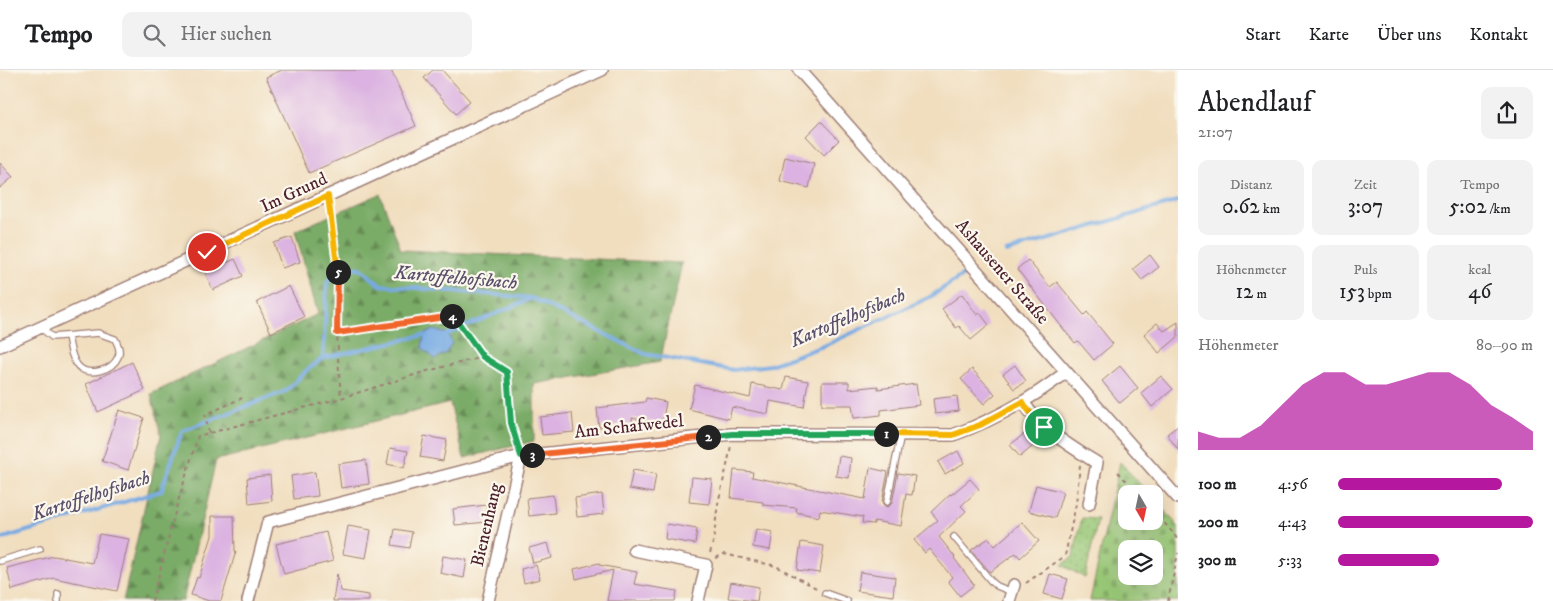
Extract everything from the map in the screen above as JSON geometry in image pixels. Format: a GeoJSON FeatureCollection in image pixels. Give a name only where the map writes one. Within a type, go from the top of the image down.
{"type":"FeatureCollection","features":[{"type":"Feature","properties":{"kind":"street","name":"Im Grund"},"geometry":{"type":"LineString","coordinates":[[0,346],[602,70]]}},
{"type":"Feature","properties":{"kind":"street","name":"Ashausener Straße"},"geometry":{"type":"LineString","coordinates":[[799,70],[1010,306],[1178,498]]}},
{"type":"Feature","properties":{"kind":"street","name":"Am Schafwedel"},"geometry":{"type":"LineString","coordinates":[[248,601],[268,522],[521,456],[732,434],[953,435],[980,425],[1023,402],[1066,372]]}},
{"type":"Feature","properties":{"kind":"street"},"geometry":{"type":"LineString","coordinates":[[1023,402],[1044,427],[1097,463],[1090,504]]}},
{"type":"Feature","properties":{"kind":"street","name":"Bienenhang"},"geometry":{"type":"LineString","coordinates":[[488,601],[521,456]]}},
{"type":"Feature","properties":{"kind":"street"},"geometry":{"type":"LineString","coordinates":[[634,550],[706,565],[698,601]]}},
{"type":"Feature","properties":{"kind":"lane"},"geometry":{"type":"LineString","coordinates":[[41,328],[52,337],[98,334],[115,338],[120,350],[118,358],[110,366],[94,372],[84,372],[73,357],[68,336]]}},
{"type":"Feature","properties":{"kind":"lane"},"geometry":{"type":"LineString","coordinates":[[887,502],[901,434]]}},
{"type":"Feature","properties":{"kind":"lane"},"geometry":{"type":"LineString","coordinates":[[954,538],[996,586],[1011,593]]}},
{"type":"Feature","properties":{"kind":"lane"},"geometry":{"type":"LineString","coordinates":[[0,561],[40,549]]}},
{"type":"Feature","properties":{"kind":"lane"},"geometry":{"type":"LineString","coordinates":[[825,593],[847,601]]}},
{"type":"Feature","properties":{"kind":"path"},"geometry":{"type":"LineString","coordinates":[[328,196],[338,267],[338,350]]}},
{"type":"Feature","properties":{"kind":"path"},"geometry":{"type":"LineString","coordinates":[[337,333],[453,315],[483,357],[507,372],[511,423],[521,456]]}},
{"type":"Feature","properties":{"kind":"path"},"geometry":{"type":"LineString","coordinates":[[152,601],[176,505],[198,436],[341,398],[483,357]]}},
{"type":"Feature","properties":{"kind":"path"},"geometry":{"type":"LineString","coordinates":[[338,358],[341,398]]}},
{"type":"Feature","properties":{"kind":"path"},"geometry":{"type":"LineString","coordinates":[[209,432],[205,415],[242,398]]}},
{"type":"Feature","properties":{"kind":"path"},"geometry":{"type":"LineString","coordinates":[[706,565],[714,541],[719,499],[726,474],[732,434]]}},
{"type":"Feature","properties":{"kind":"path"},"geometry":{"type":"LineString","coordinates":[[1011,593],[1065,556],[1076,504],[1080,469]]}},
{"type":"Feature","properties":{"kind":"path"},"geometry":{"type":"LineString","coordinates":[[1118,472],[1130,485]]}},
{"type":"Feature","properties":{"kind":"path"},"geometry":{"type":"LineString","coordinates":[[1163,521],[1178,541]]}},
{"type":"Feature","properties":{"kind":"path"},"geometry":{"type":"LineString","coordinates":[[1168,601],[1178,553]]}},
{"type":"Feature","properties":{"kind":"path"},"geometry":{"type":"LineString","coordinates":[[706,565],[724,554],[759,562],[776,566],[825,593]]}},
{"type":"Feature","properties":{"kind":"green space"},"geometry":{"type":"Polygon","coordinates":[[[380,194],[401,250],[682,263],[660,362],[534,384],[534,441],[464,458],[450,403],[216,460],[183,601],[123,601],[161,435],[151,394],[318,314],[295,231],[380,194]]]}},
{"type":"Feature","properties":{"kind":"green space"},"geometry":{"type":"Polygon","coordinates":[[[1120,462],[1141,485],[1118,485],[1118,530],[1163,530],[1163,509],[1178,526],[1178,601],[1090,601],[1120,462]]]}},
{"type":"Feature","properties":{"kind":"green space"},"geometry":{"type":"Polygon","coordinates":[[[1082,518],[1098,519],[1085,578],[1062,565],[1073,557],[1082,518]]]}},
{"type":"Feature","properties":{"kind":"water"},"geometry":{"type":"Polygon","coordinates":[[[433,330],[448,334],[452,343],[446,353],[435,359],[422,348],[424,335],[433,330]]]}},
{"type":"Feature","properties":{"kind":"building"},"geometry":{"type":"Polygon","coordinates":[[[282,70],[391,70],[416,126],[309,173],[266,77],[282,70]]]}},
{"type":"Feature","properties":{"kind":"building"},"geometry":{"type":"Polygon","coordinates":[[[433,70],[442,70],[470,101],[456,114],[424,78],[433,70]]]}},
{"type":"Feature","properties":{"kind":"building"},"geometry":{"type":"Polygon","coordinates":[[[821,121],[839,140],[824,155],[806,136],[821,121]]]}},
{"type":"Feature","properties":{"kind":"building"},"geometry":{"type":"Polygon","coordinates":[[[785,157],[814,164],[809,188],[780,181],[785,157]]]}},
{"type":"Feature","properties":{"kind":"building"},"geometry":{"type":"Polygon","coordinates":[[[0,163],[13,177],[0,188],[0,163]]]}},
{"type":"Feature","properties":{"kind":"building"},"geometry":{"type":"Polygon","coordinates":[[[292,237],[300,262],[282,268],[274,243],[292,237]]]}},
{"type":"Feature","properties":{"kind":"building"},"geometry":{"type":"Polygon","coordinates":[[[1150,255],[1159,267],[1142,280],[1133,269],[1150,255]]]}},
{"type":"Feature","properties":{"kind":"building"},"geometry":{"type":"Polygon","coordinates":[[[235,259],[243,276],[213,290],[205,273],[235,259]]]}},
{"type":"Feature","properties":{"kind":"building"},"geometry":{"type":"Polygon","coordinates":[[[1028,260],[1050,287],[1057,282],[1084,315],[1087,312],[1113,344],[1094,360],[1078,341],[1075,343],[1017,269],[1028,260]]]}},
{"type":"Feature","properties":{"kind":"building"},"geometry":{"type":"Polygon","coordinates":[[[289,286],[304,317],[271,333],[257,302],[289,286]]]}},
{"type":"Feature","properties":{"kind":"building"},"geometry":{"type":"Polygon","coordinates":[[[962,294],[977,315],[980,313],[989,325],[971,340],[959,326],[956,328],[942,309],[962,294]]]}},
{"type":"Feature","properties":{"kind":"building"},"geometry":{"type":"Polygon","coordinates":[[[1178,322],[1178,337],[1159,353],[1144,334],[1157,323],[1164,331],[1178,322]]]}},
{"type":"Feature","properties":{"kind":"building"},"geometry":{"type":"Polygon","coordinates":[[[132,362],[145,390],[98,412],[86,384],[132,362]]]}},
{"type":"Feature","properties":{"kind":"building"},"geometry":{"type":"Polygon","coordinates":[[[1015,365],[1026,381],[1014,389],[1003,374],[1015,365]]]}},
{"type":"Feature","properties":{"kind":"building"},"geometry":{"type":"Polygon","coordinates":[[[1120,366],[1138,388],[1120,403],[1102,381],[1120,366]]]}},
{"type":"Feature","properties":{"kind":"building"},"geometry":{"type":"Polygon","coordinates":[[[972,369],[995,394],[984,404],[961,379],[972,369]]]}},
{"type":"Feature","properties":{"kind":"building"},"geometry":{"type":"Polygon","coordinates":[[[1161,376],[1173,389],[1152,407],[1141,393],[1161,376]]]}},
{"type":"Feature","properties":{"kind":"building"},"geometry":{"type":"Polygon","coordinates":[[[786,377],[808,381],[804,407],[770,401],[768,414],[732,407],[729,419],[689,409],[695,385],[750,398],[752,384],[783,390],[786,377]]]}},
{"type":"Feature","properties":{"kind":"building"},"geometry":{"type":"Polygon","coordinates":[[[822,382],[849,382],[849,389],[878,386],[878,389],[916,384],[919,405],[881,410],[881,415],[854,418],[852,405],[822,405],[822,382]]]}},
{"type":"Feature","properties":{"kind":"building"},"geometry":{"type":"Polygon","coordinates":[[[957,396],[959,411],[935,414],[933,399],[957,396]]]}},
{"type":"Feature","properties":{"kind":"building"},"geometry":{"type":"Polygon","coordinates":[[[646,398],[666,402],[662,424],[632,418],[633,424],[599,427],[597,408],[645,402],[646,398]]]}},
{"type":"Feature","properties":{"kind":"building"},"geometry":{"type":"Polygon","coordinates":[[[119,410],[144,418],[128,470],[102,461],[119,410]]]}},
{"type":"Feature","properties":{"kind":"building"},"geometry":{"type":"Polygon","coordinates":[[[572,413],[574,432],[542,435],[540,417],[572,413]]]}},
{"type":"Feature","properties":{"kind":"building"},"geometry":{"type":"Polygon","coordinates":[[[1178,426],[1178,450],[1167,434],[1178,426]]]}},
{"type":"Feature","properties":{"kind":"building"},"geometry":{"type":"Polygon","coordinates":[[[1024,434],[1033,446],[1020,457],[1010,445],[1024,434]]]}},
{"type":"Feature","properties":{"kind":"building"},"geometry":{"type":"Polygon","coordinates":[[[424,436],[447,440],[443,461],[420,457],[424,436]]]}},
{"type":"Feature","properties":{"kind":"building"},"geometry":{"type":"Polygon","coordinates":[[[390,448],[408,451],[404,468],[387,464],[390,448]]]}},
{"type":"Feature","properties":{"kind":"building"},"geometry":{"type":"Polygon","coordinates":[[[958,451],[964,463],[945,474],[938,462],[958,451]]]}},
{"type":"Feature","properties":{"kind":"building"},"geometry":{"type":"Polygon","coordinates":[[[839,456],[851,458],[849,478],[836,476],[839,456]]]}},
{"type":"Feature","properties":{"kind":"building"},"geometry":{"type":"Polygon","coordinates":[[[366,460],[369,484],[341,488],[338,464],[366,460]]]}},
{"type":"Feature","properties":{"kind":"building"},"geometry":{"type":"Polygon","coordinates":[[[870,468],[888,472],[882,502],[887,507],[892,503],[898,473],[915,476],[912,495],[906,494],[901,526],[874,521],[874,524],[862,523],[863,517],[820,510],[819,517],[796,512],[797,508],[763,505],[763,502],[731,498],[734,470],[753,472],[752,477],[865,499],[870,468]]]}},
{"type":"Feature","properties":{"kind":"building"},"geometry":{"type":"Polygon","coordinates":[[[633,470],[656,474],[653,493],[629,489],[633,470]]]}},
{"type":"Feature","properties":{"kind":"building"},"geometry":{"type":"Polygon","coordinates":[[[315,472],[318,496],[294,499],[291,476],[315,472]]]}},
{"type":"Feature","properties":{"kind":"building"},"geometry":{"type":"Polygon","coordinates":[[[270,475],[272,501],[249,504],[247,478],[270,475]]]}},
{"type":"Feature","properties":{"kind":"building"},"geometry":{"type":"Polygon","coordinates":[[[692,477],[712,479],[709,504],[689,502],[692,477]]]}},
{"type":"Feature","properties":{"kind":"building"},"geometry":{"type":"Polygon","coordinates":[[[970,479],[979,489],[961,506],[966,511],[939,537],[974,585],[960,596],[948,581],[952,577],[929,549],[925,553],[914,540],[938,520],[931,512],[970,479]]]}},
{"type":"Feature","properties":{"kind":"building"},"geometry":{"type":"Polygon","coordinates":[[[1036,485],[1063,492],[1055,518],[1029,511],[1036,485]]]}},
{"type":"Feature","properties":{"kind":"building"},"geometry":{"type":"Polygon","coordinates":[[[602,494],[604,514],[577,517],[575,498],[602,494]]]}},
{"type":"Feature","properties":{"kind":"building"},"geometry":{"type":"Polygon","coordinates":[[[553,495],[555,513],[529,516],[527,498],[553,495]]]}},
{"type":"Feature","properties":{"kind":"building"},"geometry":{"type":"Polygon","coordinates":[[[486,505],[488,522],[455,525],[453,509],[486,505]]]}},
{"type":"Feature","properties":{"kind":"building"},"geometry":{"type":"Polygon","coordinates":[[[212,516],[234,516],[236,551],[221,601],[209,601],[191,595],[197,577],[199,578],[212,536],[212,516]]]}},
{"type":"Feature","properties":{"kind":"building"},"geometry":{"type":"Polygon","coordinates":[[[1022,522],[1039,541],[1020,558],[1016,553],[990,572],[971,550],[989,538],[995,546],[1022,522]]]}},
{"type":"Feature","properties":{"kind":"building"},"geometry":{"type":"Polygon","coordinates":[[[667,524],[697,529],[695,544],[665,539],[667,524]]]}},
{"type":"Feature","properties":{"kind":"building"},"geometry":{"type":"Polygon","coordinates":[[[348,526],[371,530],[366,558],[343,554],[348,526]]]}},
{"type":"Feature","properties":{"kind":"building"},"geometry":{"type":"Polygon","coordinates":[[[395,529],[412,532],[409,548],[392,545],[395,529]]]}},
{"type":"Feature","properties":{"kind":"building"},"geometry":{"type":"Polygon","coordinates":[[[756,529],[773,532],[770,550],[753,547],[756,529]]]}},
{"type":"Feature","properties":{"kind":"building"},"geometry":{"type":"Polygon","coordinates":[[[326,532],[333,561],[284,574],[276,544],[326,532]]]}},
{"type":"Feature","properties":{"kind":"building"},"geometry":{"type":"Polygon","coordinates":[[[99,534],[129,539],[117,591],[54,578],[12,590],[7,568],[54,556],[92,563],[99,534]]]}},
{"type":"Feature","properties":{"kind":"building"},"geometry":{"type":"Polygon","coordinates":[[[801,542],[824,546],[820,573],[797,570],[801,542]]]}},
{"type":"Feature","properties":{"kind":"building"},"geometry":{"type":"Polygon","coordinates":[[[548,543],[552,558],[533,563],[529,548],[548,543]]]}},
{"type":"Feature","properties":{"kind":"building"},"geometry":{"type":"Polygon","coordinates":[[[443,556],[467,560],[464,578],[440,573],[443,556]]]}},
{"type":"Feature","properties":{"kind":"building"},"geometry":{"type":"Polygon","coordinates":[[[599,563],[599,565],[637,572],[634,584],[677,591],[675,601],[607,601],[613,570],[576,579],[574,569],[599,563]]]}},
{"type":"Feature","properties":{"kind":"building"},"geometry":{"type":"Polygon","coordinates":[[[536,565],[540,579],[524,583],[521,569],[536,565]]]}},
{"type":"Feature","properties":{"kind":"building"},"geometry":{"type":"Polygon","coordinates":[[[860,572],[895,577],[893,596],[857,591],[860,572]]]}},
{"type":"Feature","properties":{"kind":"building"},"geometry":{"type":"Polygon","coordinates":[[[337,574],[341,591],[369,595],[369,601],[333,601],[337,574]]]}},
{"type":"Feature","properties":{"kind":"building"},"geometry":{"type":"Polygon","coordinates":[[[1050,574],[1068,579],[1062,599],[1044,594],[1050,574]]]}},
{"type":"Feature","properties":{"kind":"building"},"geometry":{"type":"Polygon","coordinates":[[[731,582],[759,587],[757,601],[728,598],[731,582]]]}},
{"type":"Feature","properties":{"kind":"waterway","name":"Kartoffelhofsbach"},"geometry":{"type":"LineString","coordinates":[[1006,252],[1178,201]]}},
{"type":"Feature","properties":{"kind":"waterway","name":"Kartoffelhofsbach"},"geometry":{"type":"LineString","coordinates":[[0,539],[161,491],[182,431],[286,391],[307,370],[323,358],[327,283],[338,267],[360,268],[380,285],[532,298],[645,354],[734,370],[770,365],[826,345],[930,297],[968,272]]}},
{"type":"Feature","properties":{"kind":"waterway"},"geometry":{"type":"LineString","coordinates":[[448,334],[530,299]]}},
{"type":"Feature","properties":{"kind":"waterway"},"geometry":{"type":"LineString","coordinates":[[323,358],[424,335]]}},
{"type":"Feature","properties":{"kind":"route"},"geometry":{"type":"LineString","coordinates":[[207,252],[328,196],[338,267],[337,333],[453,315],[483,357],[507,372],[511,423],[521,456],[732,434],[953,435],[980,425],[1023,402],[1044,427]]}}]}
